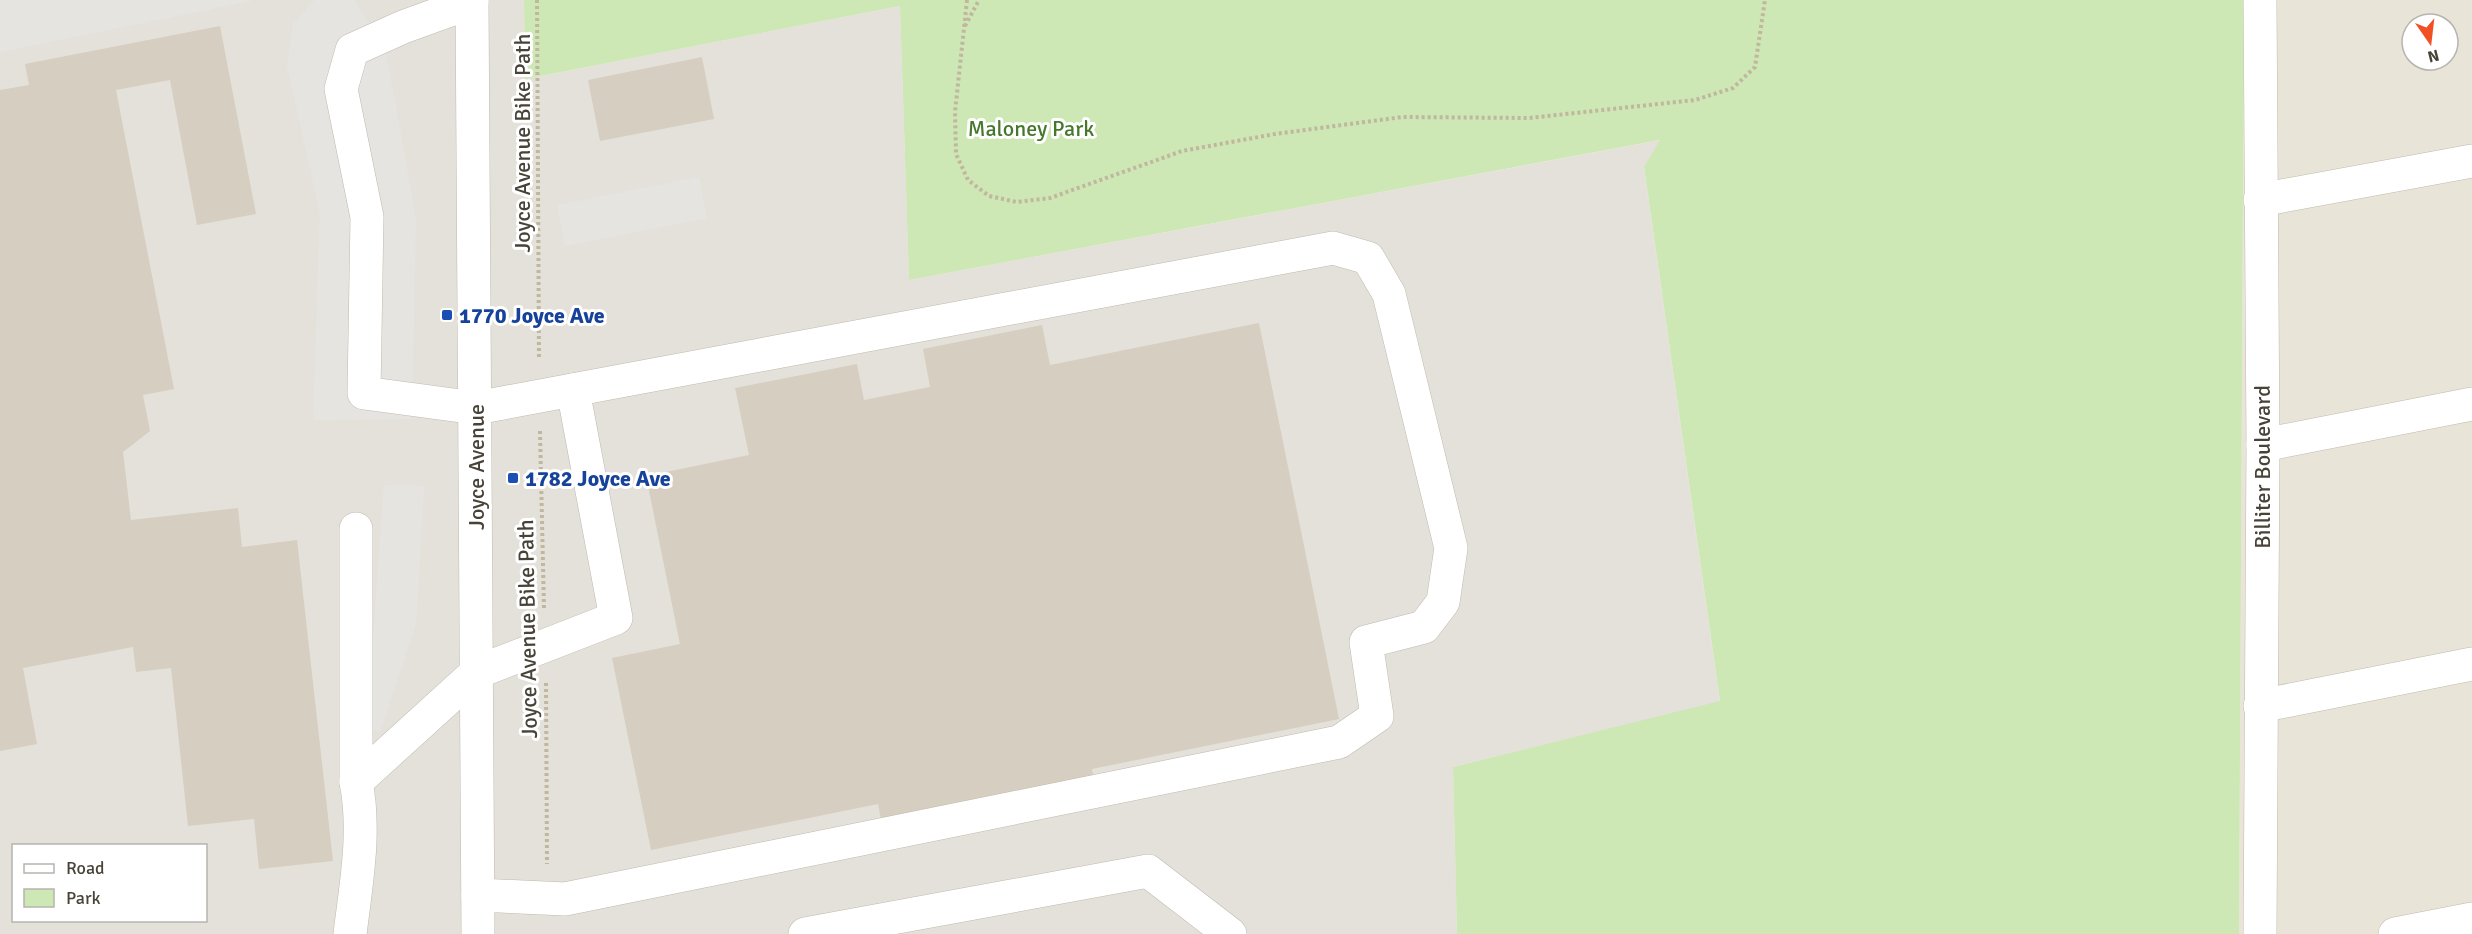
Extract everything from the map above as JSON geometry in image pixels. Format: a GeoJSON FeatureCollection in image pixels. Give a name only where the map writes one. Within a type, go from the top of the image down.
{"type":"FeatureCollection","features":[{"type":"Feature","properties":{"kind":"street","name":"Billiter Boulevard"},"geometry":{"type":"LineString","coordinates":[[2260,0],[2263,445],[2260,934]]}},
{"type":"Feature","properties":{"kind":"street"},"geometry":{"type":"LineString","coordinates":[[472,1],[402,27],[352,50],[341,90],[367,217],[364,393],[476,408],[1333,248],[1368,258],[1389,294],[1451,548],[1443,602],[1424,627],[1366,642],[1377,716],[1339,742],[565,899],[478,895]]}},
{"type":"Feature","properties":{"kind":"street","name":"Joyce Avenue"},"geometry":{"type":"LineString","coordinates":[[472,1],[478,934]]}},
{"type":"Feature","properties":{"kind":"street"},"geometry":{"type":"LineString","coordinates":[[2260,200],[2472,161]]}},
{"type":"Feature","properties":{"kind":"street"},"geometry":{"type":"LineString","coordinates":[[356,782],[477,672],[616,618],[573,390]]}},
{"type":"Feature","properties":{"kind":"street"},"geometry":{"type":"LineString","coordinates":[[2263,445],[2472,404]]}},
{"type":"Feature","properties":{"kind":"street"},"geometry":{"type":"LineString","coordinates":[[350,934],[359,860],[359,798],[356,782],[356,529]]}},
{"type":"Feature","properties":{"kind":"street"},"geometry":{"type":"LineString","coordinates":[[2260,706],[2472,664]]}},
{"type":"Feature","properties":{"kind":"street"},"geometry":{"type":"LineString","coordinates":[[806,934],[1148,871],[1230,934]]}},
{"type":"Feature","properties":{"kind":"street"},"geometry":{"type":"LineString","coordinates":[[2395,934],[2472,919]]}},
{"type":"Feature","properties":{"kind":"path","name":"Joyce Avenue Bike Path"},"geometry":{"type":"LineString","coordinates":[[537,0],[539,396],[545,646],[547,899]]}},
{"type":"Feature","properties":{"kind":"path"},"geometry":{"type":"LineString","coordinates":[[967,0],[955,112],[956,154],[968,180],[989,196],[1017,202],[1050,198],[1182,151],[1275,134],[1402,117],[1529,118],[1695,100],[1733,88],[1755,67],[1765,0]]}},
{"type":"Feature","properties":{"kind":"path"},"geometry":{"type":"LineString","coordinates":[[964,28],[979,0]]}},
{"type":"Feature","properties":{"kind":"shaded area"},"geometry":{"type":"Polygon","coordinates":[[[0,0],[524,0],[525,79],[900,6],[909,280],[1661,140],[1644,168],[1720,702],[1453,767],[1457,934],[0,934],[0,0]]]}},
{"type":"Feature","properties":{"kind":"shaded area"},"geometry":{"type":"Polygon","coordinates":[[[0,0],[251,0],[251,1],[0,52],[0,0]]]}},
{"type":"Feature","properties":{"kind":"shaded area"},"geometry":{"type":"Polygon","coordinates":[[[314,0],[355,0],[386,52],[416,219],[412,419],[313,420],[320,213],[287,65],[293,24],[314,0]]]}},
{"type":"Feature","properties":{"kind":"shaded area"},"geometry":{"type":"Polygon","coordinates":[[[2244,0],[2472,0],[2472,934],[2239,934],[2244,0]]]}},
{"type":"Feature","properties":{"kind":"shaded area"},"geometry":{"type":"Polygon","coordinates":[[[699,177],[707,218],[565,246],[557,205],[699,177]]]}},
{"type":"Feature","properties":{"kind":"shaded area"},"geometry":{"type":"Polygon","coordinates":[[[384,485],[424,486],[416,624],[380,733],[367,725],[384,485]]]}},
{"type":"Feature","properties":{"kind":"green space","name":"Maloney Park"},"geometry":{"type":"Polygon","coordinates":[[[524,0],[2244,0],[2239,934],[1457,934],[1453,767],[1720,701],[1644,167],[1660,140],[909,280],[900,6],[525,79],[524,0]]]}},
{"type":"Feature","properties":{"kind":"building"},"geometry":{"type":"Polygon","coordinates":[[[220,26],[256,214],[197,225],[170,80],[116,90],[174,389],[143,395],[150,431],[123,452],[131,520],[238,508],[242,547],[297,540],[333,861],[259,869],[254,819],[188,826],[171,668],[136,672],[133,647],[23,668],[37,744],[0,751],[0,90],[29,85],[25,64],[220,26]]]}},
{"type":"Feature","properties":{"kind":"building"},"geometry":{"type":"Polygon","coordinates":[[[702,57],[714,119],[600,141],[588,80],[702,57]]]}},
{"type":"Feature","properties":{"kind":"building"},"geometry":{"type":"Polygon","coordinates":[[[1259,323],[1339,719],[1092,769],[1097,792],[884,834],[878,804],[651,850],[612,658],[680,644],[646,476],[749,455],[735,388],[857,364],[864,400],[930,387],[923,349],[1042,325],[1050,365],[1259,323]]]}},
{"type":"Feature","properties":{"kind":"place","name":"1770 Joyce Ave"},"geometry":{"type":"Point","coordinates":[447,315]}},
{"type":"Feature","properties":{"kind":"place","name":"1782 Joyce Ave"},"geometry":{"type":"Point","coordinates":[513,478]}}]}
